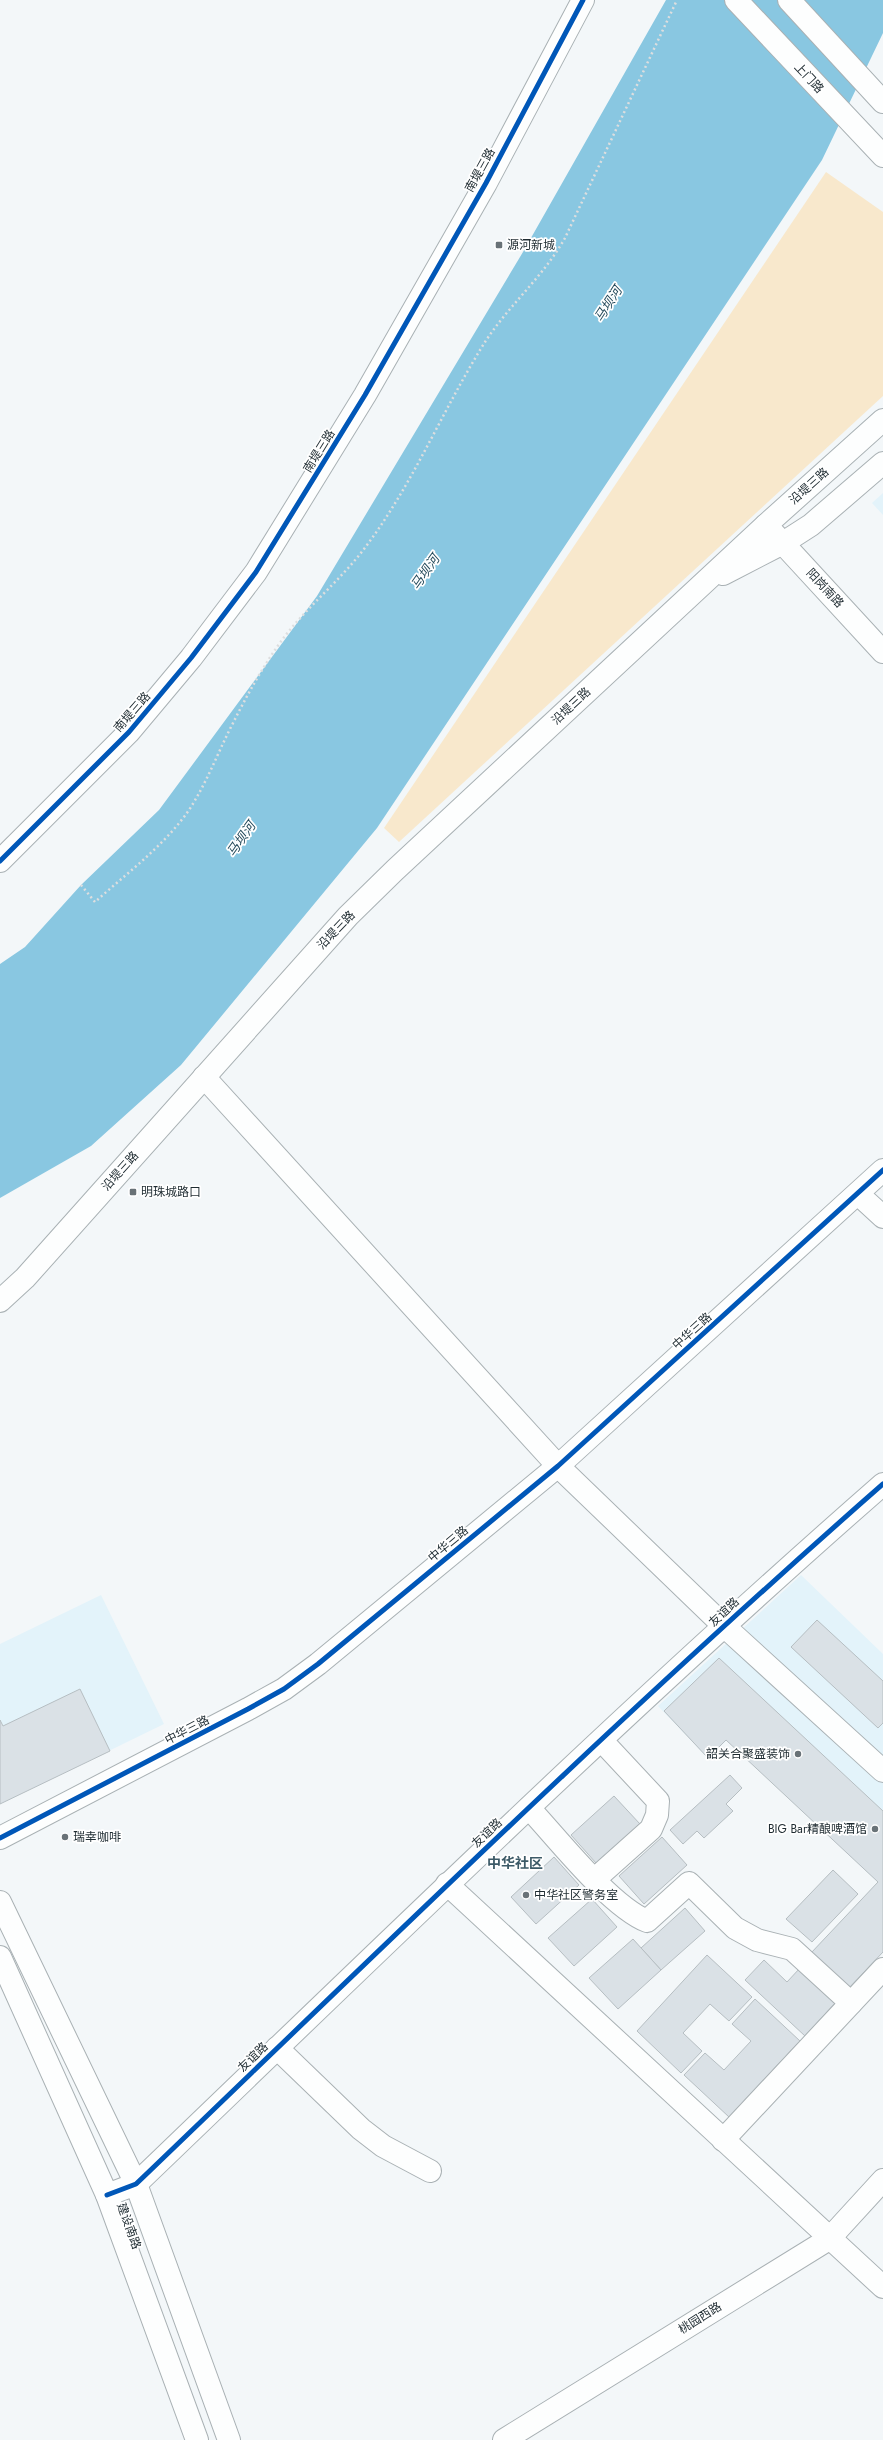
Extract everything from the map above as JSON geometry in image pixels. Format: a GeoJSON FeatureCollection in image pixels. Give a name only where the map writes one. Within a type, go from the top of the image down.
{"type":"FeatureCollection","features":[{"type":"Feature","properties":{"kind":"street","name":"南堤三路"},"geometry":{"type":"LineString","coordinates":[[0,861],[129,732],[191,658],[256,572],[369,388],[486,182],[583,0]]}},
{"type":"Feature","properties":{"kind":"street","name":"上门路"},"geometry":{"type":"LineString","coordinates":[[736,0],[883,156]]}},
{"type":"Feature","properties":{"kind":"street"},"geometry":{"type":"LineString","coordinates":[[789,0],[880,99]]}},
{"type":"Feature","properties":{"kind":"street","name":"沿堤三路"},"geometry":{"type":"LineString","coordinates":[[0,1301],[25,1278],[303,965],[390,875],[766,525],[883,420]]}},
{"type":"Feature","properties":{"kind":"street","name":"沿堤三路"},"geometry":{"type":"LineString","coordinates":[[701,585],[783,543],[834,507],[883,463]]}},
{"type":"Feature","properties":{"kind":"street","name":"阳岗南路"},"geometry":{"type":"LineString","coordinates":[[766,525],[883,652]]}},
{"type":"Feature","properties":{"kind":"street"},"geometry":{"type":"LineString","coordinates":[[204,1076],[558,1466],[724,1626],[883,1771]]}},
{"type":"Feature","properties":{"kind":"street","name":"中华三路"},"geometry":{"type":"LineString","coordinates":[[0,1838],[284,1689],[318,1664],[558,1466],[883,1170]]}},
{"type":"Feature","properties":{"kind":"street"},"geometry":{"type":"LineString","coordinates":[[858,1194],[883,1217]]}},
{"type":"Feature","properties":{"kind":"street","name":"友谊路"},"geometry":{"type":"LineString","coordinates":[[107,2195],[136,2184],[447,1884],[724,1626],[883,1484]]}},
{"type":"Feature","properties":{"kind":"street"},"geometry":{"type":"LineString","coordinates":[[595,1879],[651,1829],[657,1815],[658,1800],[602,1741]]}},
{"type":"Feature","properties":{"kind":"street"},"geometry":{"type":"LineString","coordinates":[[529,1808],[595,1879],[632,1915],[647,1921],[689,1883],[735,1928],[757,1940],[792,1949],[851,2003]]}},
{"type":"Feature","properties":{"kind":"street"},"geometry":{"type":"LineString","coordinates":[[447,1884],[829,2239],[883,2287]]}},
{"type":"Feature","properties":{"kind":"street","name":"建设南路"},"geometry":{"type":"LineString","coordinates":[[0,1902],[136,2184],[229,2440]]}},
{"type":"Feature","properties":{"kind":"street","name":"建设南路"},"geometry":{"type":"LineString","coordinates":[[0,1958],[107,2195],[198,2440]]}},
{"type":"Feature","properties":{"kind":"street"},"geometry":{"type":"LineString","coordinates":[[723,2140],[883,1969]]}},
{"type":"Feature","properties":{"kind":"street"},"geometry":{"type":"LineString","coordinates":[[277,2048],[361,2129],[383,2146],[430,2171]]}},
{"type":"Feature","properties":{"kind":"street","name":"桃园西路"},"geometry":{"type":"LineString","coordinates":[[504,2440],[829,2239],[883,2180]]}},
{"type":"Feature","properties":{"kind":"path"},"geometry":{"type":"LineString","coordinates":[[81,885],[95,902],[176,827],[201,791],[249,693],[277,647],[302,616],[350,566],[381,525],[402,493],[446,408],[486,341],[504,316],[542,273],[565,238],[677,0]]}},
{"type":"Feature","properties":{"kind":"shaded area"},"geometry":{"type":"Polygon","coordinates":[[[826,172],[883,212],[883,396],[399,842],[384,828],[826,172]]]}},
{"type":"Feature","properties":{"kind":"shaded area"},"geometry":{"type":"Polygon","coordinates":[[[883,493],[883,515],[872,503],[883,493]]]}},
{"type":"Feature","properties":{"kind":"shaded area"},"geometry":{"type":"Polygon","coordinates":[[[801,1575],[883,1654],[883,1952],[848,1989],[811,1953],[878,1882],[727,1740],[708,1758],[658,1706],[801,1575]]]}},
{"type":"Feature","properties":{"kind":"shaded area"},"geometry":{"type":"Polygon","coordinates":[[[101,1595],[164,1724],[0,1804],[0,1644],[101,1595]]]}},
{"type":"Feature","properties":{"kind":"water","name":"马坝河"},"geometry":{"type":"Polygon","coordinates":[[[666,0],[883,0],[883,33],[822,160],[377,828],[181,1065],[91,1146],[0,1198],[0,964],[25,947],[81,885],[159,810],[317,596],[523,252],[666,0]]]}},
{"type":"Feature","properties":{"kind":"building"},"geometry":{"type":"Polygon","coordinates":[[[817,1620],[883,1681],[883,1723],[878,1728],[791,1647],[817,1620]]]}},
{"type":"Feature","properties":{"kind":"building"},"geometry":{"type":"Polygon","coordinates":[[[719,1658],[883,1811],[883,1952],[848,1989],[811,1953],[878,1882],[726,1740],[708,1758],[664,1711],[719,1658]]]}},
{"type":"Feature","properties":{"kind":"building"},"geometry":{"type":"Polygon","coordinates":[[[80,1689],[110,1751],[0,1804],[0,1720],[3,1726],[80,1689]]]}},
{"type":"Feature","properties":{"kind":"building"},"geometry":{"type":"Polygon","coordinates":[[[730,1775],[742,1788],[726,1804],[733,1811],[704,1838],[697,1831],[683,1844],[670,1830],[730,1775]]]}},
{"type":"Feature","properties":{"kind":"building"},"geometry":{"type":"Polygon","coordinates":[[[614,1796],[640,1824],[596,1863],[571,1835],[614,1796]]]}},
{"type":"Feature","properties":{"kind":"building"},"geometry":{"type":"Polygon","coordinates":[[[662,1837],[687,1865],[644,1904],[619,1876],[662,1837]]]}},
{"type":"Feature","properties":{"kind":"building"},"geometry":{"type":"Polygon","coordinates":[[[554,1857],[579,1885],[536,1924],[511,1897],[554,1857]]]}},
{"type":"Feature","properties":{"kind":"building"},"geometry":{"type":"Polygon","coordinates":[[[833,1870],[858,1894],[812,1942],[786,1919],[833,1870]]]}},
{"type":"Feature","properties":{"kind":"building"},"geometry":{"type":"Polygon","coordinates":[[[592,1899],[617,1927],[574,1966],[548,1938],[592,1899]]]}},
{"type":"Feature","properties":{"kind":"building"},"geometry":{"type":"Polygon","coordinates":[[[685,1908],[705,1931],[661,1970],[641,1948],[685,1908]]]}},
{"type":"Feature","properties":{"kind":"building"},"geometry":{"type":"Polygon","coordinates":[[[633,1939],[661,1970],[618,2009],[589,1978],[633,1939]]]}},
{"type":"Feature","properties":{"kind":"building"},"geometry":{"type":"Polygon","coordinates":[[[707,1955],[752,1997],[729,2021],[710,2004],[683,2033],[702,2051],[681,2073],[637,2031],[707,1955]]]}},
{"type":"Feature","properties":{"kind":"building"},"geometry":{"type":"Polygon","coordinates":[[[764,1960],[787,1982],[800,1968],[836,2002],[805,2036],[745,1980],[764,1960]]]}},
{"type":"Feature","properties":{"kind":"building"},"geometry":{"type":"Polygon","coordinates":[[[755,1999],[800,2041],[729,2117],[684,2075],[705,2053],[724,2070],[751,2041],[732,2024],[755,1999]]]}},
{"type":"Feature","properties":{"kind":"cycle path"},"geometry":{"type":"LineString","coordinates":[[0,861],[129,732],[191,658],[256,572],[365,395],[486,183],[583,0]]}},
{"type":"Feature","properties":{"kind":"cycle path"},"geometry":{"type":"LineString","coordinates":[[0,1838],[248,1709],[284,1689],[318,1664],[558,1466],[883,1170]]}},
{"type":"Feature","properties":{"kind":"cycle path"},"geometry":{"type":"LineString","coordinates":[[107,2195],[136,2184],[505,1830],[692,1655],[883,1484]]}},
{"type":"Feature","properties":{"kind":"place","name":"源河新城"},"geometry":{"type":"Point","coordinates":[499,245]}},
{"type":"Feature","properties":{"kind":"place","name":"明珠城路口"},"geometry":{"type":"Point","coordinates":[133,1192]}},
{"type":"Feature","properties":{"kind":"place","name":"韶关合聚盛装饰"},"geometry":{"type":"Point","coordinates":[798,1754]}},
{"type":"Feature","properties":{"kind":"place","name":"BIG Bar精酿啤酒馆"},"geometry":{"type":"Point","coordinates":[875,1829]}},
{"type":"Feature","properties":{"kind":"place","name":"瑞幸咖啡"},"geometry":{"type":"Point","coordinates":[65,1837]}},
{"type":"Feature","properties":{"kind":"place","name":"中华社区警务室"},"geometry":{"type":"Point","coordinates":[526,1895]}},
{"type":"Feature","properties":{"kind":"district","name":"中华社区"},"geometry":{"type":"Point","coordinates":[515,1863]}}]}
